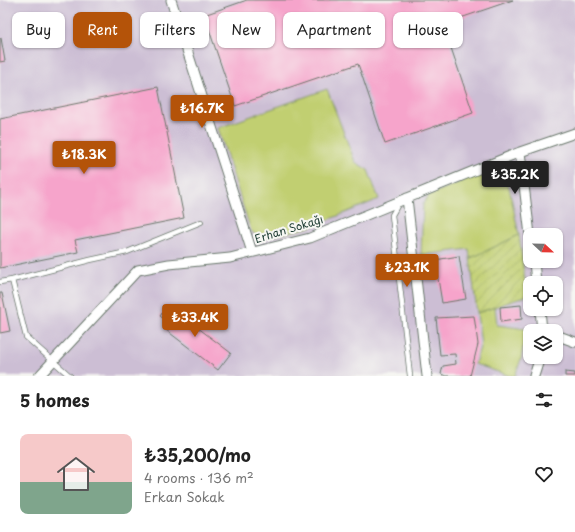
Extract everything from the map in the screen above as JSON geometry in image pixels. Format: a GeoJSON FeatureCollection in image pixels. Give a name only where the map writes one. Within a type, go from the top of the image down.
{"type":"FeatureCollection","features":[{"type":"Feature","properties":{"kind":"street"},"geometry":{"type":"LineString","coordinates":[[171,0],[252,252]]}},
{"type":"Feature","properties":{"kind":"street","name":"Erhan Sokağı"},"geometry":{"type":"LineString","coordinates":[[39,376],[138,270],[169,264],[230,258],[310,238],[520,152],[575,133]]}},
{"type":"Feature","properties":{"kind":"street"},"geometry":{"type":"LineString","coordinates":[[520,152],[529,228]]}},
{"type":"Feature","properties":{"kind":"street"},"geometry":{"type":"LineString","coordinates":[[407,198],[428,376]]}},
{"type":"Feature","properties":{"kind":"street"},"geometry":{"type":"LineString","coordinates":[[563,338],[575,342]]}},
{"type":"Feature","properties":{"kind":"street"},"geometry":{"type":"LineString","coordinates":[[534,376],[538,364]]}},
{"type":"Feature","properties":{"kind":"lane"},"geometry":{"type":"LineString","coordinates":[[395,203],[397,206],[392,214],[410,376]]}},
{"type":"Feature","properties":{"kind":"lane"},"geometry":{"type":"LineString","coordinates":[[0,282],[127,252],[201,222]]}},
{"type":"Feature","properties":{"kind":"lane"},"geometry":{"type":"LineString","coordinates":[[12,280],[26,336],[70,376]]}},
{"type":"Feature","properties":{"kind":"shaded area"},"geometry":{"type":"Polygon","coordinates":[[[0,0],[575,0],[575,376],[0,376],[0,0]]]}},
{"type":"Feature","properties":{"kind":"green space"},"geometry":{"type":"Polygon","coordinates":[[[327,89],[355,162],[368,170],[379,199],[311,227],[261,239],[251,231],[218,128],[327,89]]]}},
{"type":"Feature","properties":{"kind":"green space"},"geometry":{"type":"Polygon","coordinates":[[[484,172],[492,178],[499,176],[509,187],[519,235],[470,258],[469,249],[421,255],[423,204],[429,195],[484,172]]]}},
{"type":"Feature","properties":{"kind":"green space"},"geometry":{"type":"Polygon","coordinates":[[[519,235],[524,276],[523,276],[523,297],[477,313],[470,258],[519,235]]]}},
{"type":"Feature","properties":{"kind":"green space"},"geometry":{"type":"Polygon","coordinates":[[[495,307],[497,325],[523,329],[523,347],[521,359],[515,376],[510,376],[475,364],[481,344],[477,313],[495,307]]]}},
{"type":"Feature","properties":{"kind":"building"},"geometry":{"type":"Polygon","coordinates":[[[247,0],[513,0],[463,17],[463,12],[393,12],[393,48],[451,48],[473,113],[385,144],[358,64],[235,106],[209,30],[209,13],[247,0]]]}},
{"type":"Feature","properties":{"kind":"building"},"geometry":{"type":"Polygon","coordinates":[[[1,38],[5,61],[0,62],[0,39],[1,38]]]}},
{"type":"Feature","properties":{"kind":"building"},"geometry":{"type":"Polygon","coordinates":[[[158,87],[184,218],[75,240],[78,252],[0,268],[0,119],[158,87]]]}},
{"type":"Feature","properties":{"kind":"building"},"geometry":{"type":"Polygon","coordinates":[[[459,256],[466,299],[442,303],[435,260],[459,256]]]}},
{"type":"Feature","properties":{"kind":"building"},"geometry":{"type":"Polygon","coordinates":[[[0,293],[2,293],[10,331],[0,333],[0,293]]]}},
{"type":"Feature","properties":{"kind":"building"},"geometry":{"type":"Polygon","coordinates":[[[168,305],[231,353],[218,370],[166,330],[171,325],[160,316],[168,305]]]}},
{"type":"Feature","properties":{"kind":"building"},"geometry":{"type":"Polygon","coordinates":[[[521,305],[522,319],[501,322],[500,307],[521,305]]]}},
{"type":"Feature","properties":{"kind":"building"},"geometry":{"type":"Polygon","coordinates":[[[474,316],[478,344],[470,376],[446,376],[441,374],[443,366],[456,364],[455,354],[440,355],[436,318],[474,316]]]}},
{"type":"Feature","properties":{"kind":"building"},"geometry":{"type":"Polygon","coordinates":[[[565,372],[575,373],[575,376],[565,376],[565,372]]]}}]}
